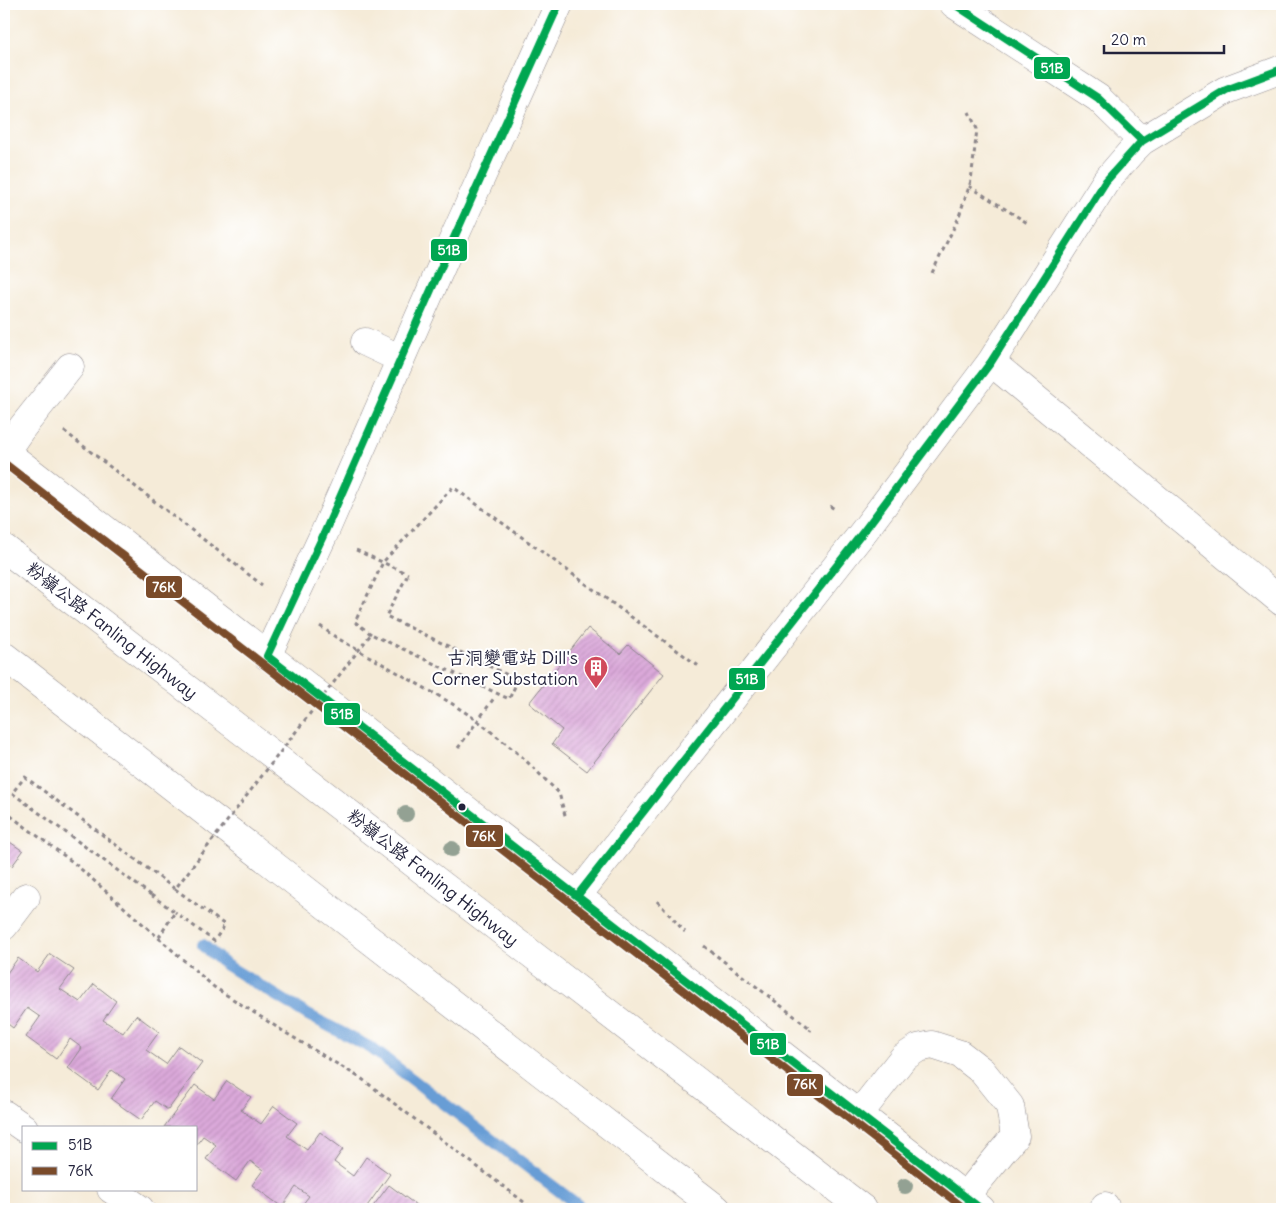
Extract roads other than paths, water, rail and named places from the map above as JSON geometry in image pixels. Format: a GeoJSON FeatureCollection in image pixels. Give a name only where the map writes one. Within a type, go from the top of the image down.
{"type":"FeatureCollection","features":[{"type":"Feature","properties":{"kind":"main road"},"geometry":{"type":"LineString","coordinates":[[267,656],[323,536],[559,4]]}},
{"type":"Feature","properties":{"kind":"main road"},"geometry":{"type":"LineString","coordinates":[[954,4],[1098,98],[1142,141]]}},
{"type":"Feature","properties":{"kind":"main road"},"geometry":{"type":"LineString","coordinates":[[577,896],[864,531],[991,362],[1106,181],[1130,152],[1142,141],[1226,90],[1282,69]]}},
{"type":"Feature","properties":{"kind":"main road"},"geometry":{"type":"LineString","coordinates":[[364,342],[401,359]]}},
{"type":"Feature","properties":{"kind":"main road"},"geometry":{"type":"LineString","coordinates":[[991,362],[1282,602]]}},
{"type":"Feature","properties":{"kind":"main road"},"geometry":{"type":"LineString","coordinates":[[70,367],[4,451],[973,1203],[1015,1136],[1010,1106],[982,1071],[960,1054],[932,1045],[918,1048],[903,1058],[859,1114]]}},
{"type":"Feature","properties":{"kind":"main road","name":"粉嶺公路 Fanling Highway"},"geometry":{"type":"LineString","coordinates":[[4,548],[862,1209]]}},
{"type":"Feature","properties":{"kind":"main road"},"geometry":{"type":"LineString","coordinates":[[4,656],[716,1209]]}},
{"type":"Feature","properties":{"kind":"main road"},"geometry":{"type":"LineString","coordinates":[[4,926],[26,896]]}},
{"type":"Feature","properties":{"kind":"main road"},"geometry":{"type":"LineString","coordinates":[[4,1114],[22,1127]]}},
{"type":"Feature","properties":{"kind":"main road"},"geometry":{"type":"LineString","coordinates":[[112,1190],[140,1209]]}},
{"type":"Feature","properties":{"kind":"waterway"},"geometry":{"type":"LineString","coordinates":[[203,945],[226,965],[308,1015],[371,1048],[583,1209]]}},
{"type":"Feature","properties":{"kind":"place","name":"古洞變電站 Dill's Corner Substation"},"geometry":{"type":"Point","coordinates":[596,689]}}]}
